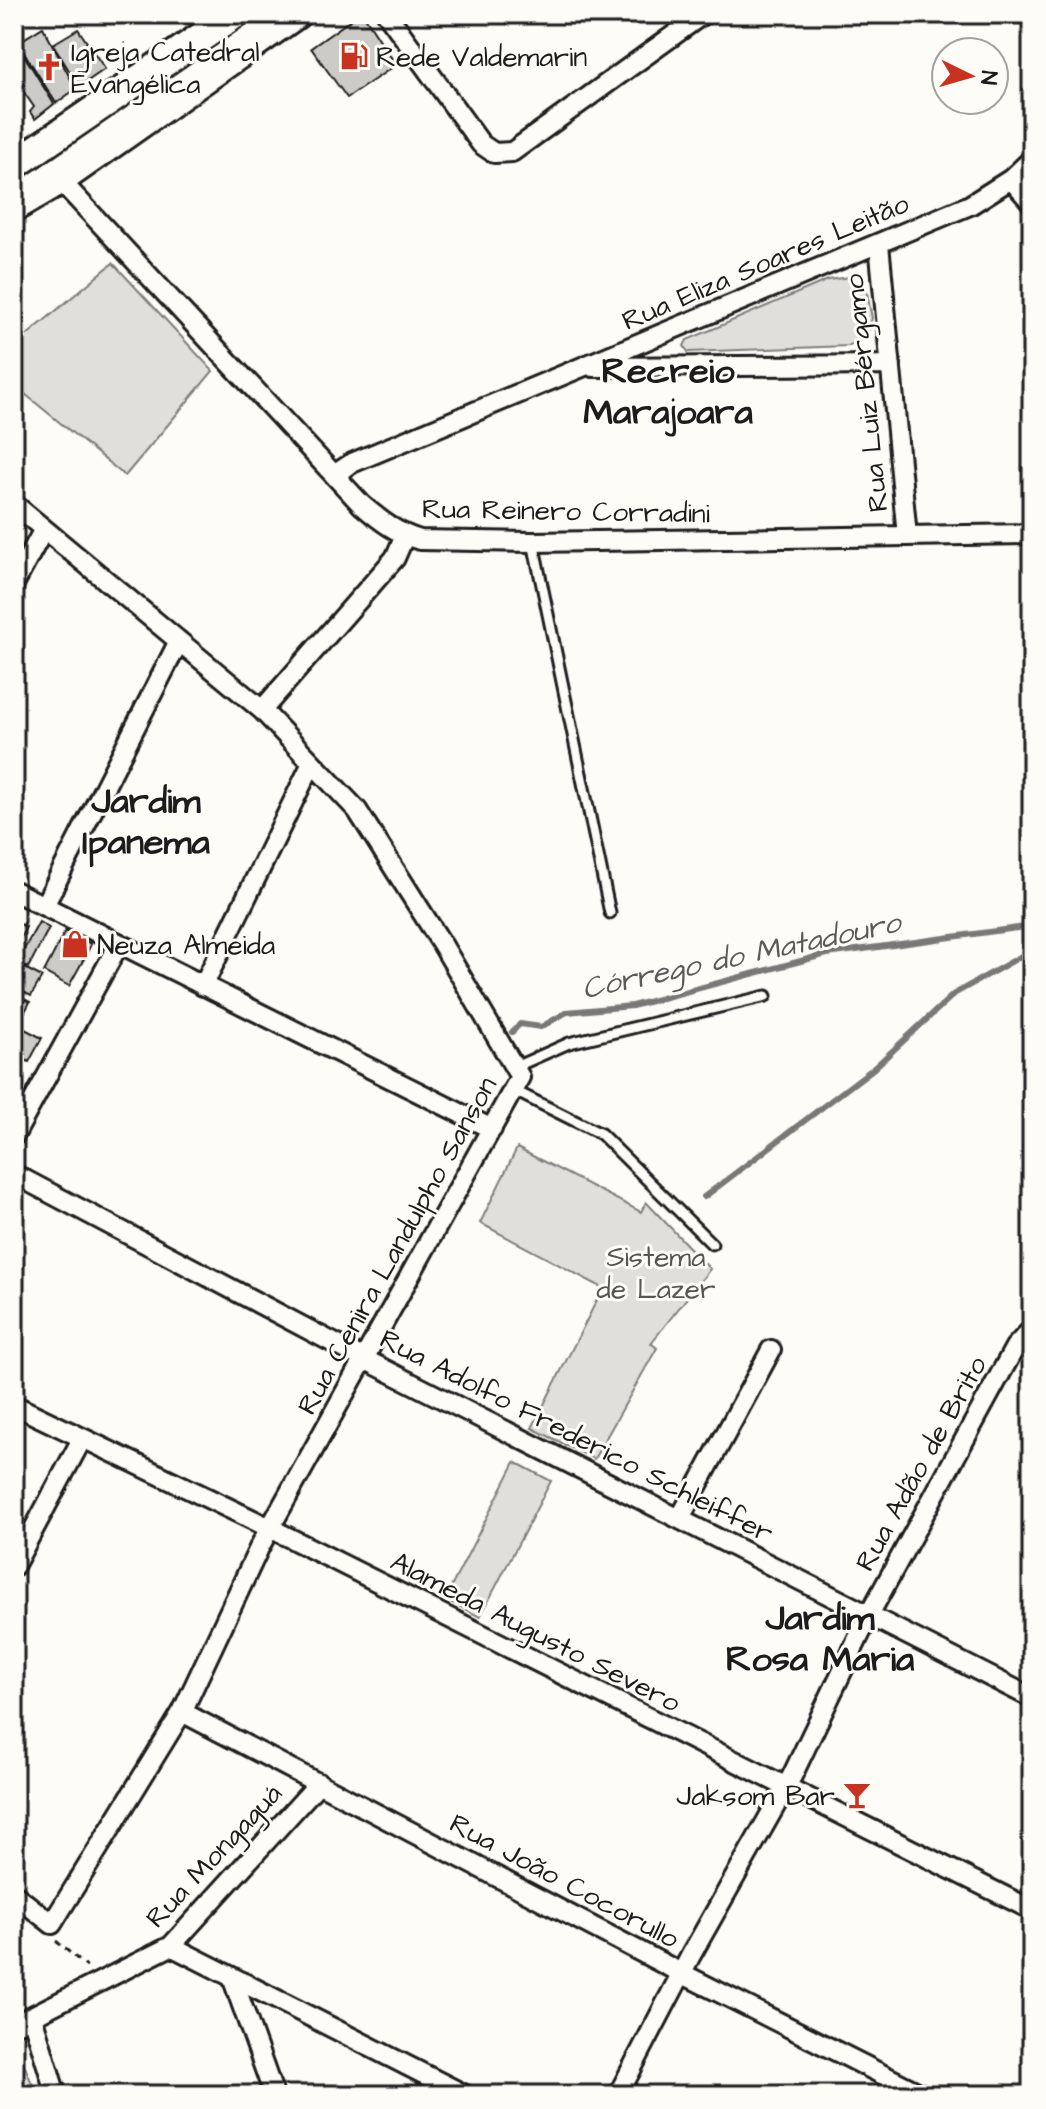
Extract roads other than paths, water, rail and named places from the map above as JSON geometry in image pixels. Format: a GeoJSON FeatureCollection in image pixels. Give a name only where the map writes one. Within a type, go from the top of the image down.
{"type":"FeatureCollection","features":[{"type":"Feature","properties":{"kind":"main road"},"geometry":{"type":"LineString","coordinates":[[14,165],[205,22],[235,14]]}},
{"type":"Feature","properties":{"kind":"main road"},"geometry":{"type":"LineString","coordinates":[[14,207],[60,180],[296,14]]}},
{"type":"Feature","properties":{"kind":"street"},"geometry":{"type":"LineString","coordinates":[[387,14],[481,144],[494,153],[512,152],[703,14]]}},
{"type":"Feature","properties":{"kind":"street","name":"Rua Eliza Soares Leitão"},"geometry":{"type":"LineString","coordinates":[[334,475],[352,463],[970,205],[1011,179],[1032,159]]}},
{"type":"Feature","properties":{"kind":"street"},"geometry":{"type":"LineString","coordinates":[[1011,179],[1032,203]]}},
{"type":"Feature","properties":{"kind":"street","name":"Rua Reinero Corradini"},"geometry":{"type":"LineString","coordinates":[[60,180],[362,505],[389,528],[405,535],[420,540],[533,542],[1032,534]]}},
{"type":"Feature","properties":{"kind":"street","name":"Rua Luiz Bérgamo"},"geometry":{"type":"LineString","coordinates":[[879,244],[907,536]]}},
{"type":"Feature","properties":{"kind":"street"},"geometry":{"type":"LineString","coordinates":[[582,367],[891,365]]}},
{"type":"Feature","properties":{"kind":"street","name":"Rua Cenira Landulpho Sanson"},"geometry":{"type":"LineString","coordinates":[[14,504],[262,710],[357,810],[520,1077],[272,1529],[182,1712],[52,1924],[14,1894]]}},
{"type":"Feature","properties":{"kind":"street"},"geometry":{"type":"LineString","coordinates":[[14,584],[44,529]]}},
{"type":"Feature","properties":{"kind":"street"},"geometry":{"type":"LineString","coordinates":[[262,710],[395,558],[405,535]]}},
{"type":"Feature","properties":{"kind":"street"},"geometry":{"type":"LineString","coordinates":[[44,906],[179,641]]}},
{"type":"Feature","properties":{"kind":"street"},"geometry":{"type":"LineString","coordinates":[[203,986],[312,763]]}},
{"type":"Feature","properties":{"kind":"street"},"geometry":{"type":"LineString","coordinates":[[14,891],[492,1129]]}},
{"type":"Feature","properties":{"kind":"street"},"geometry":{"type":"LineString","coordinates":[[14,1136],[119,944]]}},
{"type":"Feature","properties":{"kind":"street","name":"Rua Adolfo Frederico Schleiffer"},"geometry":{"type":"LineString","coordinates":[[14,1174],[364,1359],[870,1613],[1032,1698]]}},
{"type":"Feature","properties":{"kind":"street","name":"Rua Adão de Brito"},"geometry":{"type":"LineString","coordinates":[[618,2095],[681,1973],[784,1788],[870,1613],[1015,1347],[1032,1329]]}},
{"type":"Feature","properties":{"kind":"street"},"geometry":{"type":"LineString","coordinates":[[680,1518],[771,1350]]}},
{"type":"Feature","properties":{"kind":"street","name":"Alameda Augusto Severo"},"geometry":{"type":"LineString","coordinates":[[14,1405],[272,1529],[1032,1910]]}},
{"type":"Feature","properties":{"kind":"street"},"geometry":{"type":"LineString","coordinates":[[14,1566],[82,1439]]}},
{"type":"Feature","properties":{"kind":"street","name":"Rua João Cocorullo"},"geometry":{"type":"LineString","coordinates":[[182,1712],[681,1973],[923,2095]]}},
{"type":"Feature","properties":{"kind":"street","name":"Rua Mongaguá"},"geometry":{"type":"LineString","coordinates":[[14,2025],[171,1946],[319,1783]]}},
{"type":"Feature","properties":{"kind":"street"},"geometry":{"type":"LineString","coordinates":[[171,1946],[465,2095]]}},
{"type":"Feature","properties":{"kind":"street"},"geometry":{"type":"LineString","coordinates":[[232,1977],[274,2095]]}},
{"type":"Feature","properties":{"kind":"street"},"geometry":{"type":"LineString","coordinates":[[32,2016],[56,2095]]}},
{"type":"Feature","properties":{"kind":"lane"},"geometry":{"type":"LineString","coordinates":[[14,178],[251,14]]}},
{"type":"Feature","properties":{"kind":"lane"},"geometry":{"type":"LineString","coordinates":[[14,191],[271,14]]}},
{"type":"Feature","properties":{"kind":"lane"},"geometry":{"type":"LineString","coordinates":[[533,542],[610,913]]}},
{"type":"Feature","properties":{"kind":"lane"},"geometry":{"type":"LineString","coordinates":[[515,1067],[569,1043],[766,996]]}},
{"type":"Feature","properties":{"kind":"lane"},"geometry":{"type":"LineString","coordinates":[[513,1090],[601,1134],[712,1244]]}},
{"type":"Feature","properties":{"kind":"waterway","name":"Córrego do Matadouro"},"geometry":{"type":"LineString","coordinates":[[512,1032],[520,1024],[541,1027],[567,1012],[632,1006],[827,954],[1032,926]]}},
{"type":"Feature","properties":{"kind":"waterway"},"geometry":{"type":"LineString","coordinates":[[704,1197],[874,1068],[954,994],[1032,950]]}},
{"type":"Feature","properties":{"kind":"place","name":"Rede Valdemarin"},"geometry":{"type":"Point","coordinates":[354,56]}},
{"type":"Feature","properties":{"kind":"place","name":"Igreja Catedral Evangélica"},"geometry":{"type":"Point","coordinates":[49,67]}},
{"type":"Feature","properties":{"kind":"place","name":"Neuza Almeida"},"geometry":{"type":"Point","coordinates":[75,944]}},
{"type":"Feature","properties":{"kind":"place","name":"Jaksom Bar"},"geometry":{"type":"Point","coordinates":[857,1795]}},
{"type":"Feature","properties":{"kind":"district","name":"Recreio Marajoara"},"geometry":{"type":"Point","coordinates":[668,390]}},
{"type":"Feature","properties":{"kind":"district","name":"Jardim Ipanema"},"geometry":{"type":"Point","coordinates":[146,820]}},
{"type":"Feature","properties":{"kind":"district","name":"Jardim Rosa Maria"},"geometry":{"type":"Point","coordinates":[820,1636]}},
{"type":"Feature","properties":{"kind":"park label","name":"Sistema de Lazer"},"geometry":{"type":"Point","coordinates":[656,1272]}}]}
